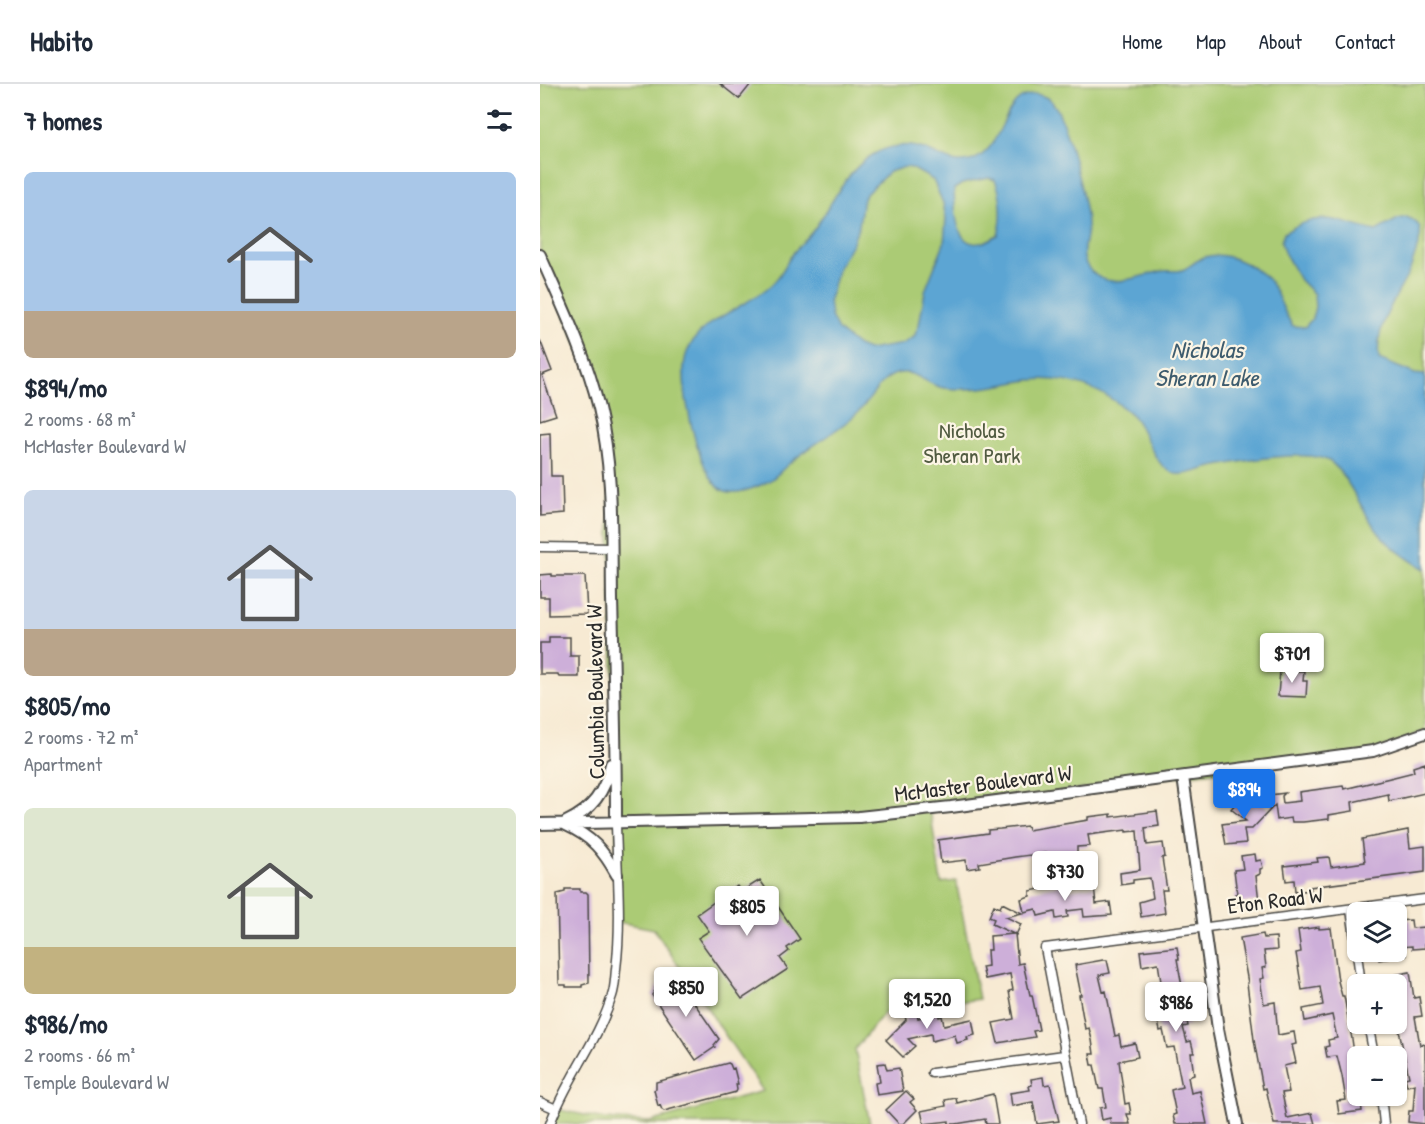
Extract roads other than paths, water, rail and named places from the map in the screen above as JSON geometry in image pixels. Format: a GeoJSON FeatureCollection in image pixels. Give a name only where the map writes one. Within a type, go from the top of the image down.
{"type":"FeatureCollection","features":[{"type":"Feature","properties":{"kind":"street","name":"Columbia Boulevard W"},"geometry":{"type":"LineString","coordinates":[[540,255],[590,376],[599,409],[609,477],[618,956],[613,996],[597,1036],[555,1109],[550,1124]]}},
{"type":"Feature","properties":{"kind":"street"},"geometry":{"type":"LineString","coordinates":[[540,547],[612,548]]}},
{"type":"Feature","properties":{"kind":"street","name":"McMaster Boulevard W"},"geometry":{"type":"LineString","coordinates":[[540,825],[859,817],[1372,751],[1425,733]]}},
{"type":"Feature","properties":{"kind":"street"},"geometry":{"type":"LineString","coordinates":[[563,824],[590,808],[600,796],[609,773],[615,746]]}},
{"type":"Feature","properties":{"kind":"street"},"geometry":{"type":"LineString","coordinates":[[1183,777],[1218,1029],[1238,1124]]}},
{"type":"Feature","properties":{"kind":"street"},"geometry":{"type":"LineString","coordinates":[[563,824],[581,832],[595,843],[605,853],[617,875]]}},
{"type":"Feature","properties":{"kind":"street","name":"Eton Road W"},"geometry":{"type":"LineString","coordinates":[[1403,902],[1425,899]]}},
{"type":"Feature","properties":{"kind":"street","name":"Eton Road W"},"geometry":{"type":"LineString","coordinates":[[1065,1055],[1045,948],[1347,910]]}},
{"type":"Feature","properties":{"kind":"street"},"geometry":{"type":"LineString","coordinates":[[932,1073],[1065,1055],[1079,1124]]}},
{"type":"Feature","properties":{"kind":"street"},"geometry":{"type":"LineString","coordinates":[[540,1102],[555,1109]]}},
{"type":"Feature","properties":{"kind":"street"},"geometry":{"type":"LineString","coordinates":[[1382,1106],[1384,1124]]}},
{"type":"Feature","properties":{"kind":"water","name":"Nicholas Sheran Lake"},"geometry":{"type":"Polygon","coordinates":[[[1036,94],[1049,99],[1060,115],[1084,203],[1087,228],[1085,261],[1091,271],[1107,280],[1126,280],[1164,271],[1180,271],[1202,258],[1213,255],[1230,257],[1254,268],[1267,278],[1293,326],[1305,327],[1312,319],[1315,307],[1314,294],[1300,280],[1284,252],[1281,242],[1284,233],[1298,225],[1320,219],[1330,219],[1376,231],[1398,219],[1407,217],[1417,223],[1420,232],[1419,243],[1409,272],[1382,327],[1378,348],[1379,359],[1415,374],[1425,375],[1425,569],[1400,553],[1384,538],[1373,525],[1342,474],[1329,461],[1305,456],[1289,456],[1176,474],[1162,465],[1133,416],[1116,402],[1093,389],[1055,380],[1030,380],[981,388],[953,389],[938,387],[909,373],[896,374],[884,381],[847,422],[770,480],[752,489],[735,492],[725,491],[716,484],[701,457],[687,403],[685,358],[696,337],[717,319],[754,298],[775,281],[794,252],[815,228],[841,187],[865,160],[884,149],[906,145],[958,162],[973,160],[988,149],[1016,102],[1023,97],[1036,94]],[[905,167],[889,172],[866,194],[859,226],[838,268],[829,301],[831,316],[838,330],[858,346],[868,350],[903,344],[914,337],[919,325],[925,291],[944,243],[946,218],[943,203],[933,180],[912,168],[905,167]],[[989,178],[962,184],[954,189],[958,224],[965,239],[971,243],[980,243],[998,235],[1001,222],[1000,200],[995,180],[989,178]]]}},
{"type":"Feature","properties":{"kind":"park label","name":"Nicholas Sheran Park"},"geometry":{"type":"Point","coordinates":[972,442]}}]}
